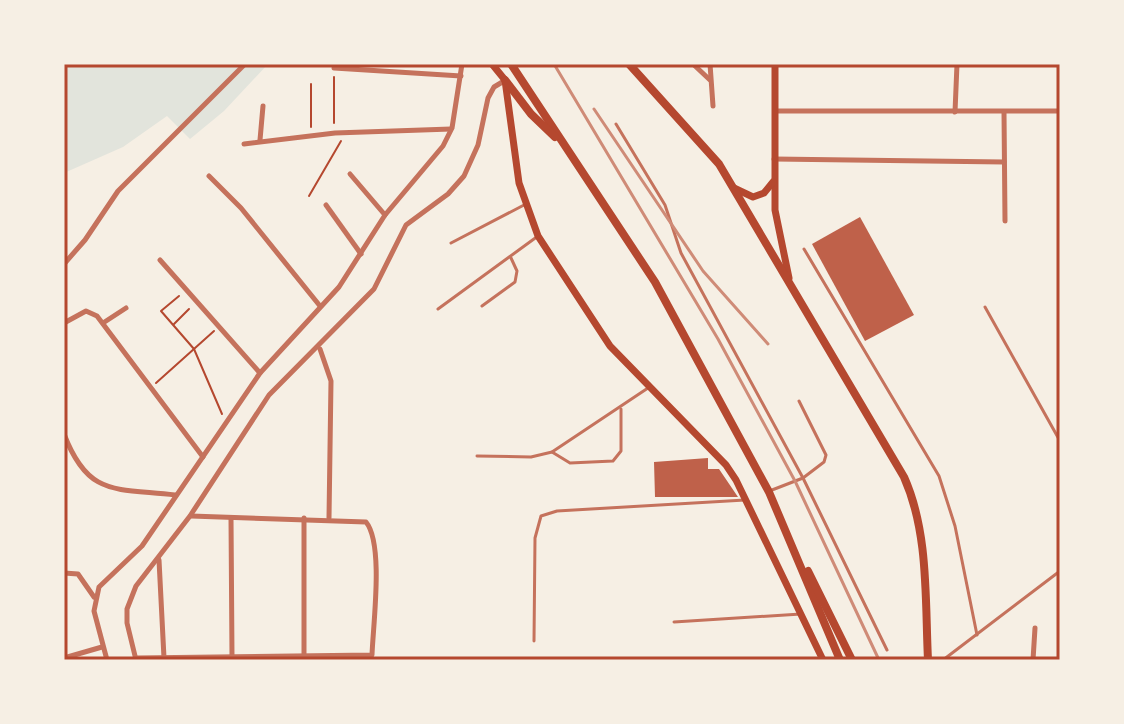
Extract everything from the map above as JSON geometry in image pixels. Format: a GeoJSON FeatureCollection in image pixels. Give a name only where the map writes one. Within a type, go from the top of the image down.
{"type":"FeatureCollection","features":[{"type":"Feature","properties":{"kind":"highway"},"geometry":{"type":"LineString","coordinates":[[511,64],[655,282],[769,492],[840,660]]}},
{"type":"Feature","properties":{"kind":"highway"},"geometry":{"type":"LineString","coordinates":[[629,64],[712,154],[894,458],[912,495],[922,542],[928,660]]}},
{"type":"Feature","properties":{"kind":"highway"},"geometry":{"type":"LineString","coordinates":[[505,80],[531,114],[565,146]]}},
{"type":"Feature","properties":{"kind":"highway"},"geometry":{"type":"LineString","coordinates":[[795,549],[852,660]]}},
{"type":"Feature","properties":{"kind":"main road"},"geometry":{"type":"LineString","coordinates":[[492,64],[505,80],[524,205],[538,236],[604,337],[648,388],[726,465],[823,660]]}},
{"type":"Feature","properties":{"kind":"main road"},"geometry":{"type":"LineString","coordinates":[[775,64],[774,180],[778,232],[792,292]]}},
{"type":"Feature","properties":{"kind":"main road"},"geometry":{"type":"LineString","coordinates":[[734,187],[753,197],[764,193],[774,180]]}},
{"type":"Feature","properties":{"kind":"street"},"geometry":{"type":"LineString","coordinates":[[64,263],[85,240],[118,191],[245,64]]}},
{"type":"Feature","properties":{"kind":"street"},"geometry":{"type":"LineString","coordinates":[[360,64],[360,72]]}},
{"type":"Feature","properties":{"kind":"street"},"geometry":{"type":"LineString","coordinates":[[95,598],[107,578],[142,546],[260,373],[320,306],[361,254],[385,215],[443,146],[452,128],[462,64]]}},
{"type":"Feature","properties":{"kind":"street"},"geometry":{"type":"LineString","coordinates":[[693,64],[711,81]]}},
{"type":"Feature","properties":{"kind":"street"},"geometry":{"type":"LineString","coordinates":[[710,64],[713,106]]}},
{"type":"Feature","properties":{"kind":"street"},"geometry":{"type":"LineString","coordinates":[[955,112],[957,64]]}},
{"type":"Feature","properties":{"kind":"street"},"geometry":{"type":"LineString","coordinates":[[334,68],[461,76]]}},
{"type":"Feature","properties":{"kind":"street"},"geometry":{"type":"LineString","coordinates":[[190,516],[359,520],[372,529],[375,551],[372,655],[136,659],[129,637],[127,609],[136,586],[190,516],[269,395],[301,361],[320,348],[374,289],[406,225],[448,194],[464,176],[478,145],[488,98],[494,87],[505,80]]}},
{"type":"Feature","properties":{"kind":"street"},"geometry":{"type":"LineString","coordinates":[[260,140],[263,106]]}},
{"type":"Feature","properties":{"kind":"street"},"geometry":{"type":"LineString","coordinates":[[775,111],[1060,111]]}},
{"type":"Feature","properties":{"kind":"street"},"geometry":{"type":"LineString","coordinates":[[1004,112],[1005,221]]}},
{"type":"Feature","properties":{"kind":"street"},"geometry":{"type":"LineString","coordinates":[[244,144],[345,132],[452,128]]}},
{"type":"Feature","properties":{"kind":"street"},"geometry":{"type":"LineString","coordinates":[[774,159],[1004,162]]}},
{"type":"Feature","properties":{"kind":"street"},"geometry":{"type":"LineString","coordinates":[[350,174],[385,215]]}},
{"type":"Feature","properties":{"kind":"street"},"geometry":{"type":"LineString","coordinates":[[209,176],[241,208],[320,306]]}},
{"type":"Feature","properties":{"kind":"street"},"geometry":{"type":"LineString","coordinates":[[326,205],[361,254]]}},
{"type":"Feature","properties":{"kind":"street"},"geometry":{"type":"LineString","coordinates":[[160,260],[260,373]]}},
{"type":"Feature","properties":{"kind":"street"},"geometry":{"type":"LineString","coordinates":[[103,323],[126,308]]}},
{"type":"Feature","properties":{"kind":"street"},"geometry":{"type":"LineString","coordinates":[[64,323],[79,313],[91,312],[103,323],[203,457]]}},
{"type":"Feature","properties":{"kind":"street"},"geometry":{"type":"LineString","coordinates":[[320,348],[331,381],[329,518]]}},
{"type":"Feature","properties":{"kind":"street"},"geometry":{"type":"LineString","coordinates":[[64,436],[75,460],[93,480],[120,489],[175,495]]}},
{"type":"Feature","properties":{"kind":"street"},"geometry":{"type":"LineString","coordinates":[[231,518],[232,657]]}},
{"type":"Feature","properties":{"kind":"street"},"geometry":{"type":"LineString","coordinates":[[304,518],[304,655]]}},
{"type":"Feature","properties":{"kind":"street"},"geometry":{"type":"LineString","coordinates":[[159,559],[164,658]]}},
{"type":"Feature","properties":{"kind":"street"},"geometry":{"type":"LineString","coordinates":[[64,573],[78,574],[95,598],[102,647],[107,660]]}},
{"type":"Feature","properties":{"kind":"street"},"geometry":{"type":"LineString","coordinates":[[1033,660],[1035,628]]}},
{"type":"Feature","properties":{"kind":"street"},"geometry":{"type":"LineString","coordinates":[[64,658],[102,647]]}},
{"type":"Feature","properties":{"kind":"lane"},"geometry":{"type":"LineString","coordinates":[[616,124],[665,205],[681,253],[803,478],[887,650]]}},
{"type":"Feature","properties":{"kind":"lane"},"geometry":{"type":"LineString","coordinates":[[451,243],[524,205]]}},
{"type":"Feature","properties":{"kind":"lane"},"geometry":{"type":"LineString","coordinates":[[438,309],[538,236]]}},
{"type":"Feature","properties":{"kind":"lane"},"geometry":{"type":"LineString","coordinates":[[804,249],[942,483],[955,526],[977,635]]}},
{"type":"Feature","properties":{"kind":"lane"},"geometry":{"type":"LineString","coordinates":[[482,306],[515,282],[517,271],[511,258]]}},
{"type":"Feature","properties":{"kind":"lane"},"geometry":{"type":"LineString","coordinates":[[985,307],[1060,441]]}},
{"type":"Feature","properties":{"kind":"lane"},"geometry":{"type":"LineString","coordinates":[[477,456],[531,457],[552,452],[648,388]]}},
{"type":"Feature","properties":{"kind":"lane"},"geometry":{"type":"LineString","coordinates":[[769,492],[803,478],[824,462],[826,455],[799,401]]}},
{"type":"Feature","properties":{"kind":"lane"},"geometry":{"type":"LineString","coordinates":[[552,452],[570,463],[613,461],[621,451],[621,407]]}},
{"type":"Feature","properties":{"kind":"lane"},"geometry":{"type":"LineString","coordinates":[[534,641],[535,538],[541,516],[557,511],[745,500]]}},
{"type":"Feature","properties":{"kind":"lane"},"geometry":{"type":"LineString","coordinates":[[943,660],[1060,571]]}},
{"type":"Feature","properties":{"kind":"lane"},"geometry":{"type":"LineString","coordinates":[[674,622],[801,614]]}},
{"type":"Feature","properties":{"kind":"path"},"geometry":{"type":"LineString","coordinates":[[334,68],[335,133]]}},
{"type":"Feature","properties":{"kind":"path"},"geometry":{"type":"LineString","coordinates":[[311,84],[311,135]]}},
{"type":"Feature","properties":{"kind":"path"},"geometry":{"type":"LineString","coordinates":[[309,196],[345,132]]}},
{"type":"Feature","properties":{"kind":"path"},"geometry":{"type":"LineString","coordinates":[[186,290],[161,311],[194,349],[218,409],[228,420]]}},
{"type":"Feature","properties":{"kind":"path"},"geometry":{"type":"LineString","coordinates":[[173,325],[197,301]]}},
{"type":"Feature","properties":{"kind":"path"},"geometry":{"type":"LineString","coordinates":[[150,389],[218,328]]}},
{"type":"Feature","properties":{"kind":"shaded area"},"geometry":{"type":"Polygon","coordinates":[[[64,64],[268,64],[224,111],[190,139],[167,116],[123,147],[64,173],[64,64]]]}},
{"type":"Feature","properties":{"kind":"building"},"geometry":{"type":"Polygon","coordinates":[[[860,217],[914,315],[865,341],[812,244],[860,217]]]}},
{"type":"Feature","properties":{"kind":"building"},"geometry":{"type":"Polygon","coordinates":[[[708,458],[708,469],[719,469],[738,497],[655,497],[654,462],[708,458]]]}},
{"type":"Feature","properties":{"kind":"railway"},"geometry":{"type":"LineString","coordinates":[[554,64],[718,339],[795,481],[879,660]]}},
{"type":"Feature","properties":{"kind":"railway"},"geometry":{"type":"LineString","coordinates":[[594,109],[703,271],[768,344]]}}]}
